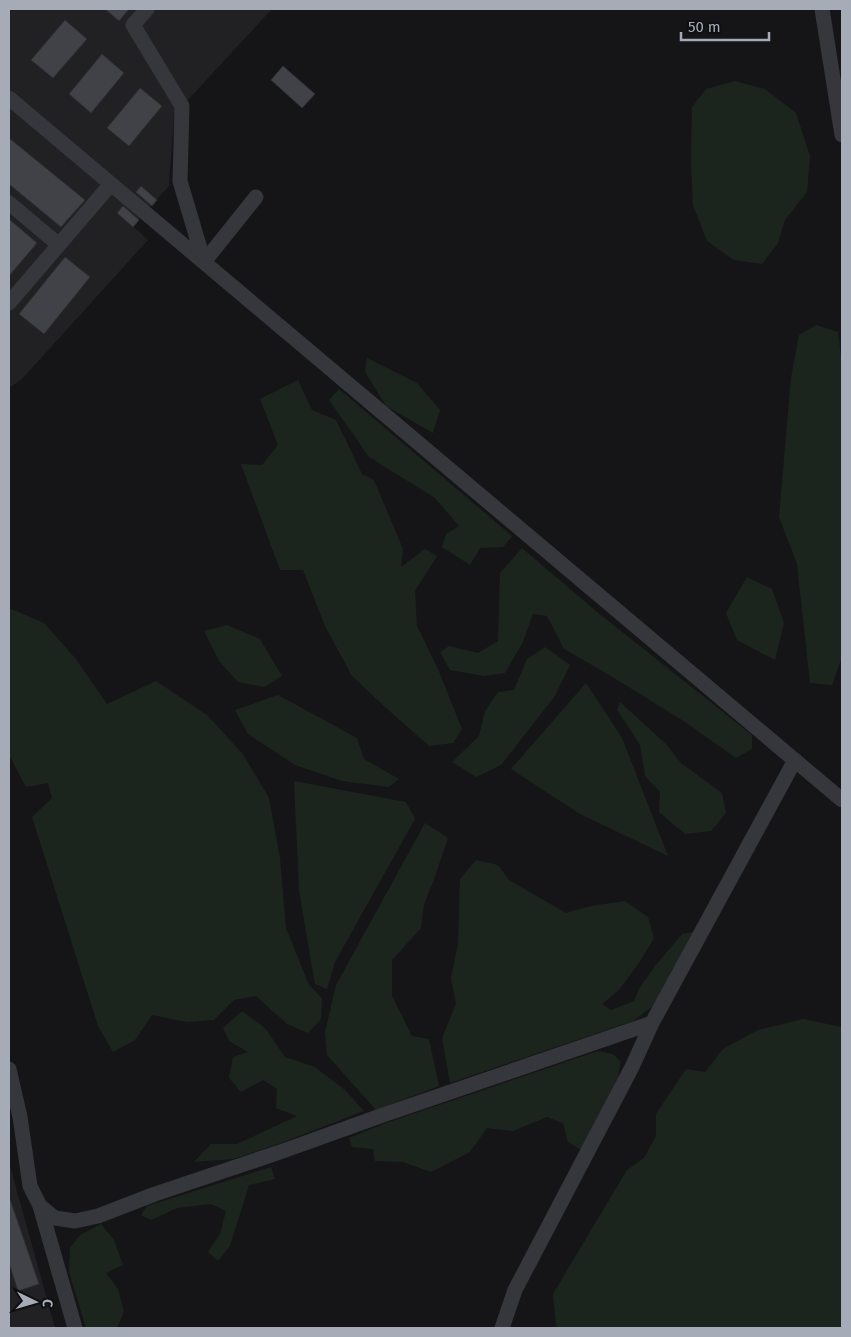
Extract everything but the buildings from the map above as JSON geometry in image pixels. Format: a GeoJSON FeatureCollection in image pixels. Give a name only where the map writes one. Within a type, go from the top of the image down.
{"type":"FeatureCollection","features":[{"type":"Feature","properties":{"kind":"street"},"geometry":{"type":"LineString","coordinates":[[147,9],[133,25],[182,106],[180,181],[204,262]]}},
{"type":"Feature","properties":{"kind":"street"},"geometry":{"type":"LineString","coordinates":[[822,9],[842,136]]}},
{"type":"Feature","properties":{"kind":"street"},"geometry":{"type":"LineString","coordinates":[[9,98],[842,800]]}},
{"type":"Feature","properties":{"kind":"street"},"geometry":{"type":"LineString","coordinates":[[9,303],[111,184]]}},
{"type":"Feature","properties":{"kind":"street"},"geometry":{"type":"LineString","coordinates":[[204,262],[256,197]]}},
{"type":"Feature","properties":{"kind":"street"},"geometry":{"type":"LineString","coordinates":[[9,203],[59,245]]}},
{"type":"Feature","properties":{"kind":"street"},"geometry":{"type":"LineString","coordinates":[[502,1328],[515,1290],[632,1067],[652,1023],[795,760]]}},
{"type":"Feature","properties":{"kind":"street"},"geometry":{"type":"LineString","coordinates":[[40,1206],[55,1218],[75,1221],[98,1216],[155,1194],[652,1023]]}},
{"type":"Feature","properties":{"kind":"street"},"geometry":{"type":"LineString","coordinates":[[9,1069],[20,1117],[30,1186],[40,1206],[75,1328]]}},
{"type":"Feature","properties":{"kind":"shaded area"},"geometry":{"type":"Polygon","coordinates":[[[9,9],[272,9],[174,115],[169,186],[133,226],[148,240],[22,379],[9,388],[9,9]]]}},
{"type":"Feature","properties":{"kind":"shaded area"},"geometry":{"type":"Polygon","coordinates":[[[735,81],[765,89],[796,113],[810,156],[807,192],[785,220],[778,243],[762,264],[734,260],[707,241],[693,205],[691,163],[692,107],[706,89],[735,81]]]}},
{"type":"Feature","properties":{"kind":"shaded area"},"geometry":{"type":"Polygon","coordinates":[[[816,325],[838,332],[842,364],[842,657],[832,685],[810,683],[797,564],[779,517],[791,378],[799,335],[816,325]]]}},
{"type":"Feature","properties":{"kind":"shaded area"},"geometry":{"type":"Polygon","coordinates":[[[367,358],[417,383],[440,410],[433,433],[386,406],[365,372],[367,358]]]}},
{"type":"Feature","properties":{"kind":"shaded area"},"geometry":{"type":"Polygon","coordinates":[[[298,380],[312,410],[336,420],[362,474],[374,480],[403,549],[401,567],[425,549],[437,556],[415,591],[417,626],[438,669],[462,729],[453,743],[429,746],[352,676],[325,626],[303,570],[280,570],[241,464],[262,465],[278,445],[260,399],[298,380]]]}},
{"type":"Feature","properties":{"kind":"shaded area"},"geometry":{"type":"Polygon","coordinates":[[[339,389],[512,536],[503,547],[480,548],[470,565],[442,547],[446,534],[459,526],[435,498],[369,457],[329,400],[339,389]]]}},
{"type":"Feature","properties":{"kind":"shaded area"},"geometry":{"type":"Polygon","coordinates":[[[522,548],[597,612],[752,735],[752,749],[736,758],[685,722],[564,649],[547,616],[533,614],[523,642],[505,673],[484,676],[450,670],[440,652],[449,646],[478,653],[498,641],[500,573],[522,548]]]}},
{"type":"Feature","properties":{"kind":"shaded area"},"geometry":{"type":"Polygon","coordinates":[[[747,577],[772,589],[784,623],[775,660],[737,640],[726,613],[747,577]]]}},
{"type":"Feature","properties":{"kind":"shaded area"},"geometry":{"type":"Polygon","coordinates":[[[9,608],[44,623],[75,658],[107,704],[156,681],[207,715],[243,754],[269,798],[280,858],[286,928],[309,985],[322,998],[321,1019],[308,1033],[287,1024],[256,996],[234,1000],[214,1020],[187,1022],[152,1015],[135,1040],[113,1052],[98,1026],[32,817],[52,798],[48,783],[26,787],[9,755],[9,608]]]}},
{"type":"Feature","properties":{"kind":"shaded area"},"geometry":{"type":"Polygon","coordinates":[[[227,625],[260,639],[282,676],[264,687],[238,682],[219,661],[204,631],[227,625]]]}},
{"type":"Feature","properties":{"kind":"shaded area"},"geometry":{"type":"Polygon","coordinates":[[[545,647],[570,665],[555,696],[501,765],[476,777],[452,762],[479,736],[485,711],[498,692],[514,690],[527,659],[545,647]]]}},
{"type":"Feature","properties":{"kind":"shaded area"},"geometry":{"type":"Polygon","coordinates":[[[586,683],[622,738],[668,856],[580,814],[511,769],[586,683]]]}},
{"type":"Feature","properties":{"kind":"shaded area"},"geometry":{"type":"Polygon","coordinates":[[[278,695],[357,738],[364,759],[399,779],[389,787],[342,781],[295,765],[248,734],[235,710],[278,695]]]}},
{"type":"Feature","properties":{"kind":"shaded area"},"geometry":{"type":"Polygon","coordinates":[[[620,702],[666,744],[681,763],[722,793],[726,813],[711,831],[685,834],[659,812],[660,792],[645,776],[640,745],[617,710],[620,702]]]}},
{"type":"Feature","properties":{"kind":"shaded area"},"geometry":{"type":"Polygon","coordinates":[[[294,781],[406,802],[415,819],[335,962],[327,989],[315,984],[299,890],[294,781]]]}},
{"type":"Feature","properties":{"kind":"shaded area"},"geometry":{"type":"Polygon","coordinates":[[[425,823],[448,838],[424,904],[421,928],[392,960],[392,996],[412,1036],[429,1039],[439,1086],[376,1110],[327,1055],[325,1032],[336,985],[425,823]]]}},
{"type":"Feature","properties":{"kind":"shaded area"},"geometry":{"type":"Polygon","coordinates":[[[476,860],[498,865],[509,880],[566,913],[591,906],[625,901],[648,917],[654,938],[639,963],[619,990],[602,1004],[611,1010],[634,1001],[640,987],[682,934],[693,932],[657,1003],[633,1021],[450,1083],[442,1038],[456,1004],[451,978],[458,944],[460,879],[476,860]]]}},
{"type":"Feature","properties":{"kind":"shaded area"},"geometry":{"type":"Polygon","coordinates":[[[242,1011],[265,1028],[285,1057],[315,1067],[345,1090],[364,1111],[233,1159],[194,1162],[211,1144],[237,1144],[297,1116],[276,1108],[277,1089],[263,1080],[241,1092],[229,1078],[233,1057],[248,1052],[229,1041],[223,1028],[242,1011]]]}},
{"type":"Feature","properties":{"kind":"shaded area"},"geometry":{"type":"Polygon","coordinates":[[[803,1019],[842,1027],[842,1328],[558,1328],[556,1325],[553,1294],[627,1170],[644,1158],[656,1136],[656,1114],[686,1069],[705,1072],[723,1049],[758,1030],[803,1019]]]}},
{"type":"Feature","properties":{"kind":"shaded area"},"geometry":{"type":"Polygon","coordinates":[[[598,1051],[613,1054],[621,1062],[617,1079],[581,1150],[568,1142],[563,1123],[547,1117],[513,1131],[487,1128],[470,1152],[431,1172],[403,1162],[375,1161],[373,1149],[352,1147],[349,1138],[386,1123],[598,1051]]]}},
{"type":"Feature","properties":{"kind":"shaded area"},"geometry":{"type":"Polygon","coordinates":[[[9,1162],[55,1328],[9,1328],[9,1162]]]}},
{"type":"Feature","properties":{"kind":"shaded area"},"geometry":{"type":"Polygon","coordinates":[[[271,1167],[275,1179],[249,1185],[230,1246],[218,1261],[208,1252],[220,1234],[226,1211],[211,1204],[177,1208],[151,1220],[141,1215],[147,1206],[271,1167]]]}},
{"type":"Feature","properties":{"kind":"shaded area"},"geometry":{"type":"Polygon","coordinates":[[[101,1224],[114,1240],[123,1265],[106,1273],[118,1289],[124,1312],[117,1328],[86,1328],[69,1272],[70,1248],[80,1235],[101,1224]]]}}]}
